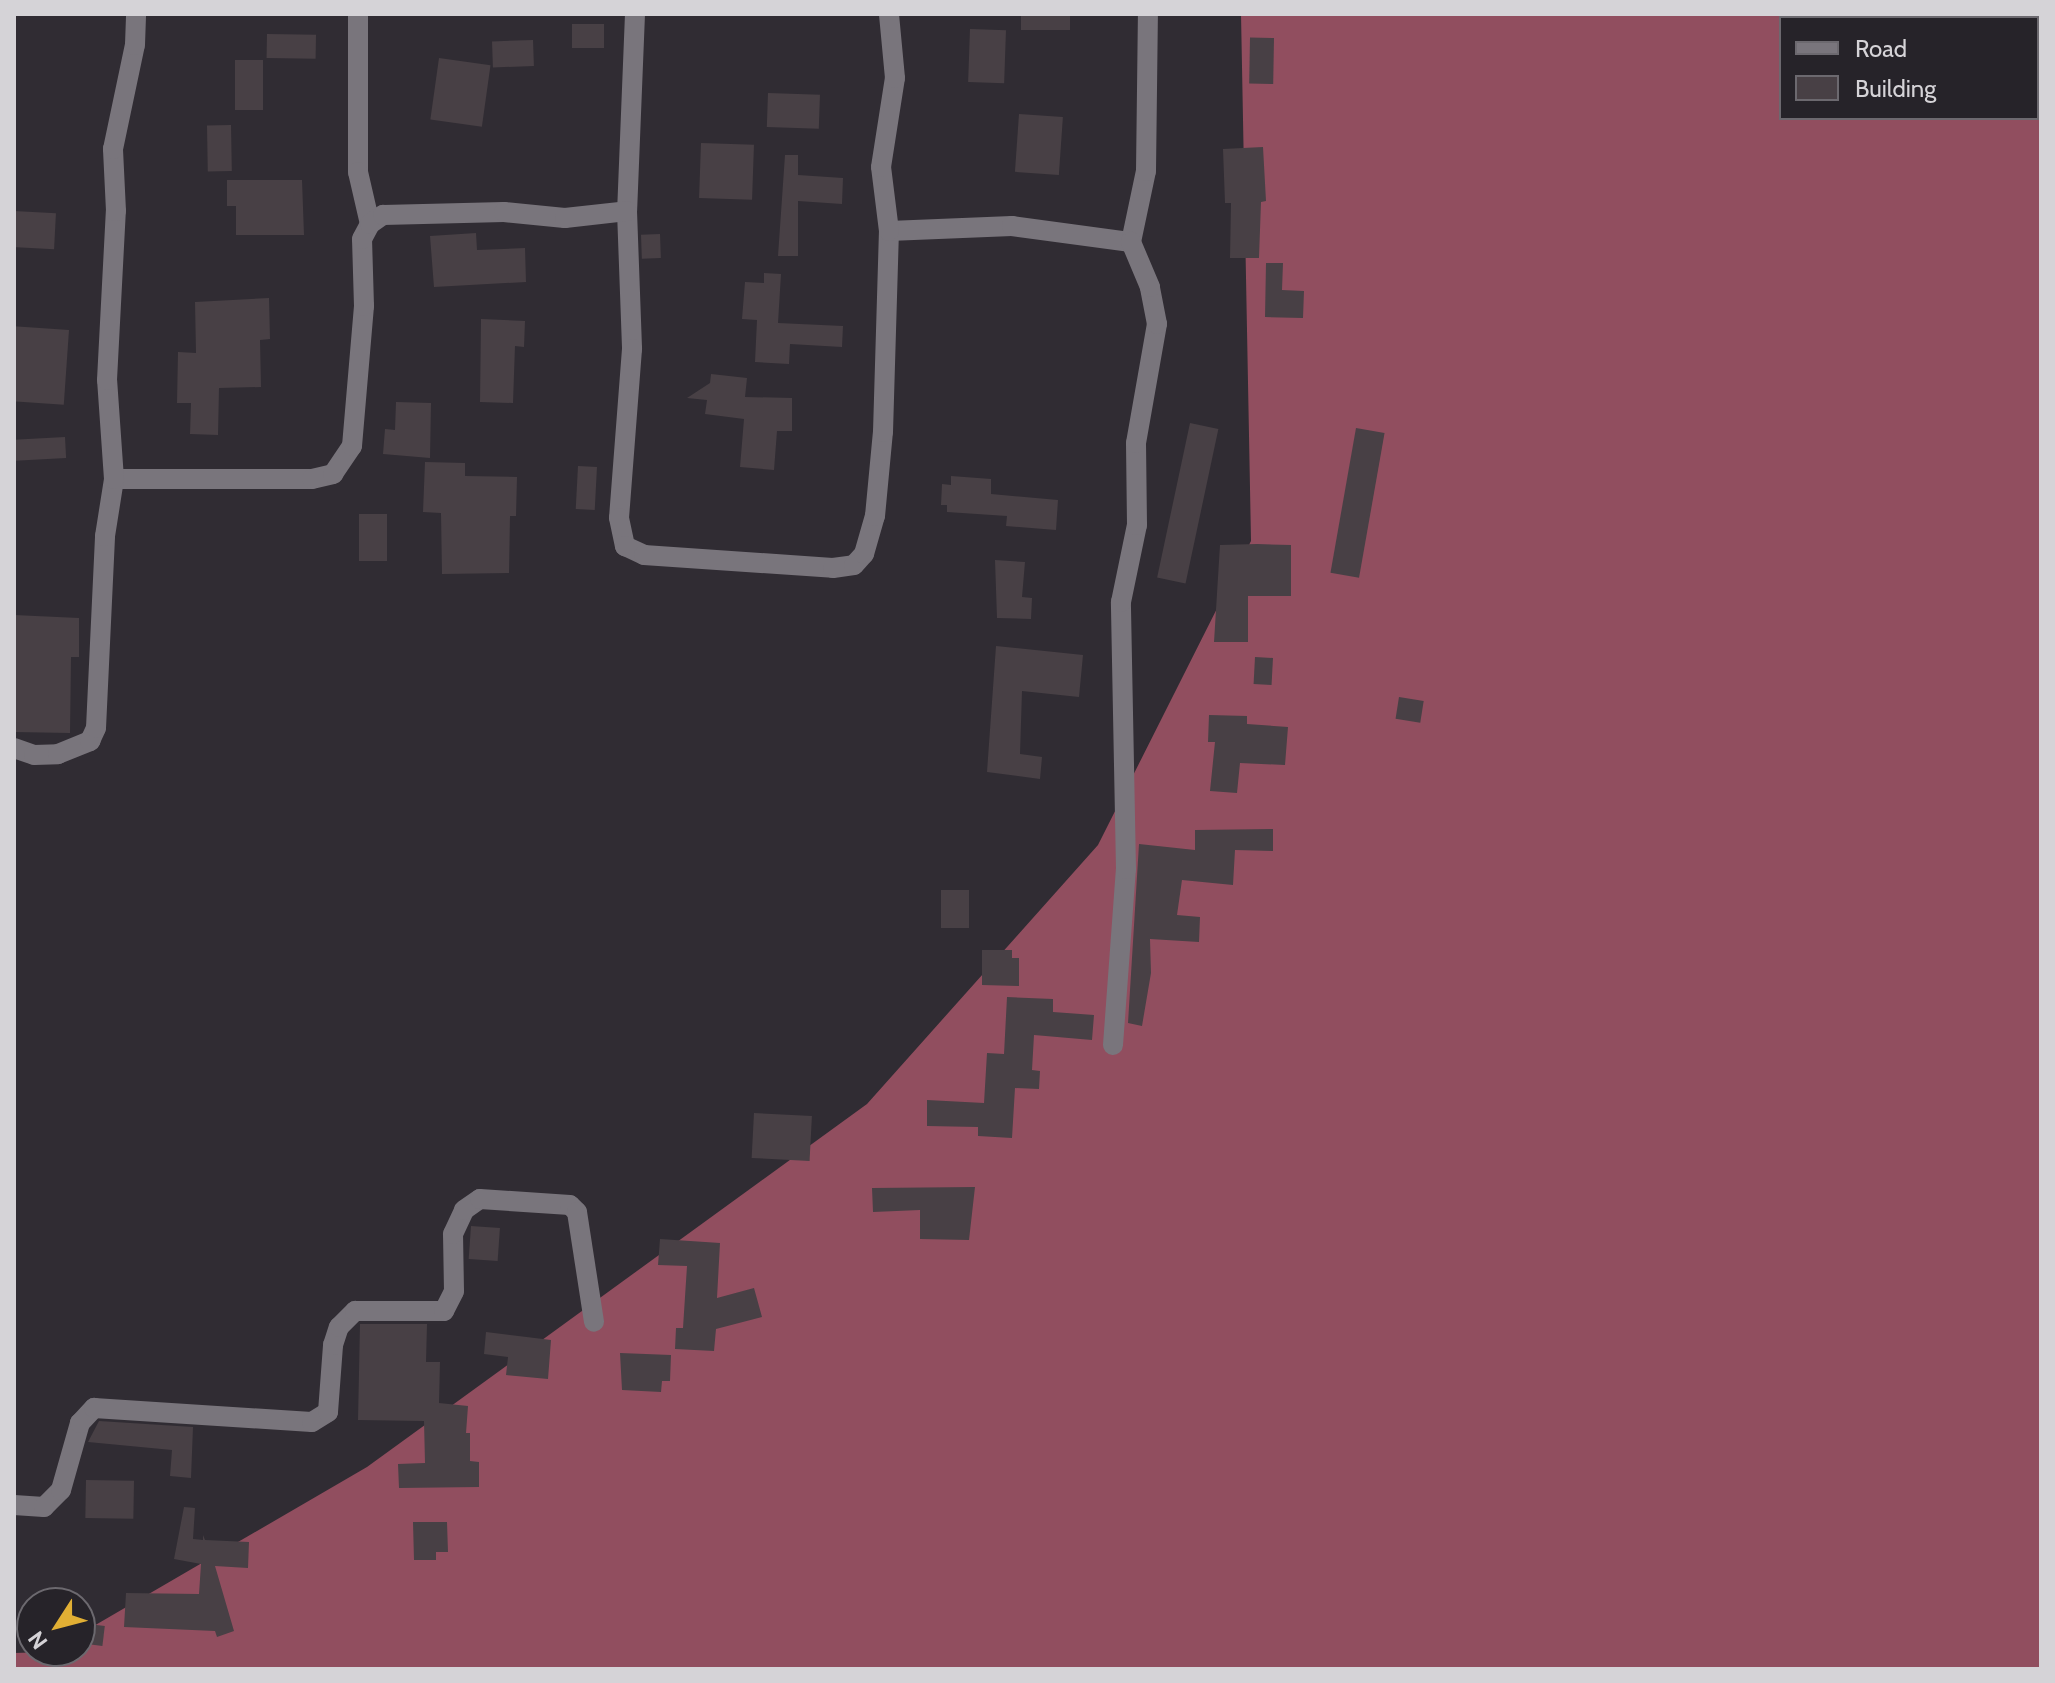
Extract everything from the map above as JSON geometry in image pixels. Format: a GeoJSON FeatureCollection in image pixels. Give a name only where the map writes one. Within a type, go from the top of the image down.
{"type":"FeatureCollection","features":[{"type":"Feature","properties":{"kind":"street"},"geometry":{"type":"LineString","coordinates":[[14,748],[34,755],[58,754],[90,741],[96,728],[105,536],[114,479],[107,380],[116,211],[113,149],[135,45],[136,14]]}},
{"type":"Feature","properties":{"kind":"street"},"geometry":{"type":"LineString","coordinates":[[358,14],[358,172],[370,224]]}},
{"type":"Feature","properties":{"kind":"street"},"geometry":{"type":"LineString","coordinates":[[635,14],[627,211],[632,349],[619,518],[625,546],[644,555],[833,568],[854,565],[864,554],[875,516],[883,432],[889,231],[881,167],[895,78],[889,14]]}},
{"type":"Feature","properties":{"kind":"street"},"geometry":{"type":"LineString","coordinates":[[1113,1045],[1126,869],[1121,602],[1137,525],[1136,443],[1157,324],[1150,287],[1131,242],[1146,171],[1148,14]]}},
{"type":"Feature","properties":{"kind":"street"},"geometry":{"type":"LineString","coordinates":[[114,479],[312,479],[333,474],[352,446],[364,306],[362,239],[370,224],[383,215],[408,212],[565,218],[627,211]]}},
{"type":"Feature","properties":{"kind":"street"},"geometry":{"type":"LineString","coordinates":[[889,231],[1012,226],[1131,242]]}},
{"type":"Feature","properties":{"kind":"street"},"geometry":{"type":"LineString","coordinates":[[14,1505],[44,1507],[61,1490],[80,1423],[94,1408],[312,1422],[328,1412],[333,1345],[339,1327],[355,1311],[444,1311],[454,1291],[453,1234],[464,1210],[480,1199],[570,1205],[577,1212],[594,1322]]}},
{"type":"Feature","properties":{"kind":"shaded area"},"geometry":{"type":"Polygon","coordinates":[[[1241,14],[2041,14],[2041,1669],[14,1669],[16,1653],[16,1667],[96,1667],[96,1625],[367,1467],[867,1104],[1098,845],[1251,541],[1241,14]]]}},
{"type":"Feature","properties":{"kind":"building"},"geometry":{"type":"Polygon","coordinates":[[[1021,14],[1070,14],[1070,30],[1021,30],[1021,14]]]}},
{"type":"Feature","properties":{"kind":"building"},"geometry":{"type":"Polygon","coordinates":[[[572,24],[604,24],[604,48],[572,48],[572,24]]]}},
{"type":"Feature","properties":{"kind":"building"},"geometry":{"type":"Polygon","coordinates":[[[970,29],[1006,30],[1004,83],[968,82],[970,29]]]}},
{"type":"Feature","properties":{"kind":"building"},"geometry":{"type":"Polygon","coordinates":[[[267,34],[316,35],[316,59],[267,58],[267,34]]]}},
{"type":"Feature","properties":{"kind":"building"},"geometry":{"type":"Polygon","coordinates":[[[1250,38],[1274,38],[1273,84],[1249,84],[1250,38]]]}},
{"type":"Feature","properties":{"kind":"building"},"geometry":{"type":"Polygon","coordinates":[[[533,40],[534,66],[493,67],[492,41],[533,40]]]}},
{"type":"Feature","properties":{"kind":"building"},"geometry":{"type":"Polygon","coordinates":[[[439,58],[490,65],[482,127],[430,119],[439,58]]]}},
{"type":"Feature","properties":{"kind":"building"},"geometry":{"type":"Polygon","coordinates":[[[235,60],[263,60],[263,110],[235,110],[235,60]]]}},
{"type":"Feature","properties":{"kind":"building"},"geometry":{"type":"Polygon","coordinates":[[[768,93],[820,95],[819,129],[767,127],[768,93]]]}},
{"type":"Feature","properties":{"kind":"building"},"geometry":{"type":"Polygon","coordinates":[[[1019,114],[1063,117],[1059,175],[1015,172],[1019,114]]]}},
{"type":"Feature","properties":{"kind":"building"},"geometry":{"type":"Polygon","coordinates":[[[207,125],[231,125],[232,171],[208,171],[207,125]]]}},
{"type":"Feature","properties":{"kind":"building"},"geometry":{"type":"Polygon","coordinates":[[[701,143],[754,145],[752,200],[699,198],[701,143]]]}},
{"type":"Feature","properties":{"kind":"building"},"geometry":{"type":"Polygon","coordinates":[[[1263,147],[1266,201],[1261,202],[1259,258],[1230,258],[1231,203],[1225,203],[1223,149],[1263,147]]]}},
{"type":"Feature","properties":{"kind":"building"},"geometry":{"type":"Polygon","coordinates":[[[785,155],[798,155],[798,175],[843,178],[842,204],[798,201],[798,256],[778,256],[785,155]]]}},
{"type":"Feature","properties":{"kind":"building"},"geometry":{"type":"Polygon","coordinates":[[[227,180],[302,180],[304,235],[236,235],[236,206],[227,206],[227,180]]]}},
{"type":"Feature","properties":{"kind":"building"},"geometry":{"type":"Polygon","coordinates":[[[14,211],[56,213],[54,249],[14,247],[14,211]]]}},
{"type":"Feature","properties":{"kind":"building"},"geometry":{"type":"Polygon","coordinates":[[[476,233],[477,250],[525,248],[526,282],[434,287],[430,236],[476,233]]]}},
{"type":"Feature","properties":{"kind":"building"},"geometry":{"type":"Polygon","coordinates":[[[660,234],[661,258],[642,259],[641,235],[660,234]]]}},
{"type":"Feature","properties":{"kind":"building"},"geometry":{"type":"Polygon","coordinates":[[[1266,263],[1283,263],[1282,290],[1304,291],[1303,318],[1265,317],[1266,263]]]}},
{"type":"Feature","properties":{"kind":"building"},"geometry":{"type":"Polygon","coordinates":[[[764,273],[781,274],[778,323],[843,326],[842,347],[790,344],[789,364],[755,362],[757,320],[742,319],[745,282],[764,283],[764,273]]]}},
{"type":"Feature","properties":{"kind":"building"},"geometry":{"type":"Polygon","coordinates":[[[269,298],[270,339],[260,340],[261,387],[219,388],[218,435],[190,434],[191,403],[177,403],[178,352],[196,353],[195,302],[269,298]]]}},
{"type":"Feature","properties":{"kind":"building"},"geometry":{"type":"Polygon","coordinates":[[[481,319],[525,321],[524,347],[515,346],[513,403],[480,402],[481,319]]]}},
{"type":"Feature","properties":{"kind":"building"},"geometry":{"type":"Polygon","coordinates":[[[14,326],[69,330],[64,405],[14,401],[14,326]]]}},
{"type":"Feature","properties":{"kind":"building"},"geometry":{"type":"Polygon","coordinates":[[[711,374],[747,378],[745,397],[792,398],[792,431],[777,431],[774,470],[740,467],[744,419],[705,414],[707,400],[687,398],[710,383],[711,374]]]}},
{"type":"Feature","properties":{"kind":"building"},"geometry":{"type":"Polygon","coordinates":[[[396,402],[431,403],[430,458],[383,454],[385,429],[395,430],[396,402]]]}},
{"type":"Feature","properties":{"kind":"building"},"geometry":{"type":"Polygon","coordinates":[[[1190,423],[1218,429],[1186,584],[1157,578],[1190,423]]]}},
{"type":"Feature","properties":{"kind":"building"},"geometry":{"type":"Polygon","coordinates":[[[1356,428],[1385,433],[1359,578],[1330,573],[1356,428]]]}},
{"type":"Feature","properties":{"kind":"building"},"geometry":{"type":"Polygon","coordinates":[[[65,437],[66,458],[15,461],[14,440],[65,437]]]}},
{"type":"Feature","properties":{"kind":"building"},"geometry":{"type":"Polygon","coordinates":[[[425,462],[465,463],[465,476],[517,477],[516,516],[510,516],[509,573],[442,574],[441,513],[423,512],[425,462]]]}},
{"type":"Feature","properties":{"kind":"building"},"geometry":{"type":"Polygon","coordinates":[[[578,466],[597,467],[595,510],[576,509],[578,466]]]}},
{"type":"Feature","properties":{"kind":"building"},"geometry":{"type":"Polygon","coordinates":[[[951,476],[991,479],[991,494],[1058,500],[1056,530],[1006,526],[1007,516],[947,512],[947,505],[941,505],[942,484],[951,485],[951,476]]]}},
{"type":"Feature","properties":{"kind":"building"},"geometry":{"type":"Polygon","coordinates":[[[359,514],[387,514],[387,561],[359,561],[359,514]]]}},
{"type":"Feature","properties":{"kind":"building"},"geometry":{"type":"Polygon","coordinates":[[[1220,545],[1291,545],[1291,596],[1248,596],[1248,642],[1214,642],[1220,545]]]}},
{"type":"Feature","properties":{"kind":"building"},"geometry":{"type":"Polygon","coordinates":[[[995,560],[1025,562],[1022,597],[1032,598],[1031,619],[997,618],[995,560]]]}},
{"type":"Feature","properties":{"kind":"building"},"geometry":{"type":"Polygon","coordinates":[[[14,615],[79,618],[79,657],[71,657],[70,733],[14,732],[14,615]]]}},
{"type":"Feature","properties":{"kind":"building"},"geometry":{"type":"Polygon","coordinates":[[[996,646],[1083,655],[1079,697],[1022,691],[1020,754],[1042,757],[1040,779],[987,772],[996,646]]]}},
{"type":"Feature","properties":{"kind":"building"},"geometry":{"type":"Polygon","coordinates":[[[1255,657],[1273,658],[1272,685],[1254,684],[1255,657]]]}},
{"type":"Feature","properties":{"kind":"building"},"geometry":{"type":"Polygon","coordinates":[[[1399,697],[1424,701],[1420,723],[1396,719],[1399,697]]]}},
{"type":"Feature","properties":{"kind":"building"},"geometry":{"type":"Polygon","coordinates":[[[1209,715],[1247,716],[1247,724],[1288,727],[1285,765],[1240,763],[1237,793],[1210,791],[1215,742],[1208,742],[1209,715]]]}},
{"type":"Feature","properties":{"kind":"building"},"geometry":{"type":"Polygon","coordinates":[[[1273,829],[1273,851],[1235,850],[1233,885],[1182,880],[1177,915],[1200,917],[1199,942],[1150,939],[1151,973],[1142,1026],[1128,1023],[1139,844],[1195,850],[1195,830],[1273,829]]]}},
{"type":"Feature","properties":{"kind":"building"},"geometry":{"type":"Polygon","coordinates":[[[941,890],[969,890],[969,928],[941,928],[941,890]]]}},
{"type":"Feature","properties":{"kind":"building"},"geometry":{"type":"Polygon","coordinates":[[[982,950],[1012,950],[1012,958],[1019,958],[1019,986],[982,985],[982,950]]]}},
{"type":"Feature","properties":{"kind":"building"},"geometry":{"type":"Polygon","coordinates":[[[1007,997],[1053,999],[1053,1012],[1094,1015],[1092,1040],[1034,1035],[1032,1070],[1040,1071],[1039,1089],[1015,1088],[1012,1138],[978,1136],[978,1127],[927,1126],[927,1100],[984,1103],[987,1053],[1004,1054],[1007,997]]]}},
{"type":"Feature","properties":{"kind":"building"},"geometry":{"type":"Polygon","coordinates":[[[754,1113],[812,1116],[810,1161],[752,1158],[754,1113]]]}},
{"type":"Feature","properties":{"kind":"building"},"geometry":{"type":"Polygon","coordinates":[[[975,1187],[969,1240],[920,1239],[920,1210],[873,1212],[872,1188],[975,1187]]]}},
{"type":"Feature","properties":{"kind":"building"},"geometry":{"type":"Polygon","coordinates":[[[471,1226],[500,1228],[498,1261],[469,1259],[471,1226]]]}},
{"type":"Feature","properties":{"kind":"building"},"geometry":{"type":"Polygon","coordinates":[[[660,1239],[720,1243],[717,1298],[754,1288],[762,1317],[716,1329],[714,1351],[675,1349],[676,1328],[683,1328],[687,1266],[658,1265],[660,1239]]]}},
{"type":"Feature","properties":{"kind":"building"},"geometry":{"type":"Polygon","coordinates":[[[360,1324],[427,1324],[426,1362],[440,1362],[439,1403],[468,1406],[466,1433],[470,1433],[470,1461],[479,1462],[479,1487],[399,1488],[398,1464],[425,1463],[424,1421],[358,1420],[360,1324]]]}},
{"type":"Feature","properties":{"kind":"building"},"geometry":{"type":"Polygon","coordinates":[[[486,1332],[551,1340],[548,1379],[506,1375],[508,1357],[484,1354],[486,1332]]]}},
{"type":"Feature","properties":{"kind":"building"},"geometry":{"type":"Polygon","coordinates":[[[620,1353],[671,1355],[670,1381],[662,1381],[661,1392],[622,1390],[620,1353]]]}},
{"type":"Feature","properties":{"kind":"building"},"geometry":{"type":"Polygon","coordinates":[[[99,1421],[193,1427],[191,1478],[170,1476],[172,1450],[88,1442],[99,1421]]]}},
{"type":"Feature","properties":{"kind":"building"},"geometry":{"type":"Polygon","coordinates":[[[86,1480],[134,1481],[133,1519],[85,1518],[86,1480]]]}},
{"type":"Feature","properties":{"kind":"building"},"geometry":{"type":"Polygon","coordinates":[[[184,1507],[195,1508],[193,1539],[203,1540],[203,1535],[205,1540],[249,1542],[248,1568],[215,1566],[234,1631],[217,1637],[215,1631],[124,1627],[126,1593],[199,1594],[201,1564],[174,1559],[184,1507]]]}},
{"type":"Feature","properties":{"kind":"building"},"geometry":{"type":"Polygon","coordinates":[[[413,1522],[447,1522],[448,1552],[436,1552],[436,1560],[414,1560],[413,1522]]]}},
{"type":"Feature","properties":{"kind":"building"},"geometry":{"type":"Polygon","coordinates":[[[96,1625],[105,1626],[102,1646],[96,1645],[96,1625]]]}}]}
